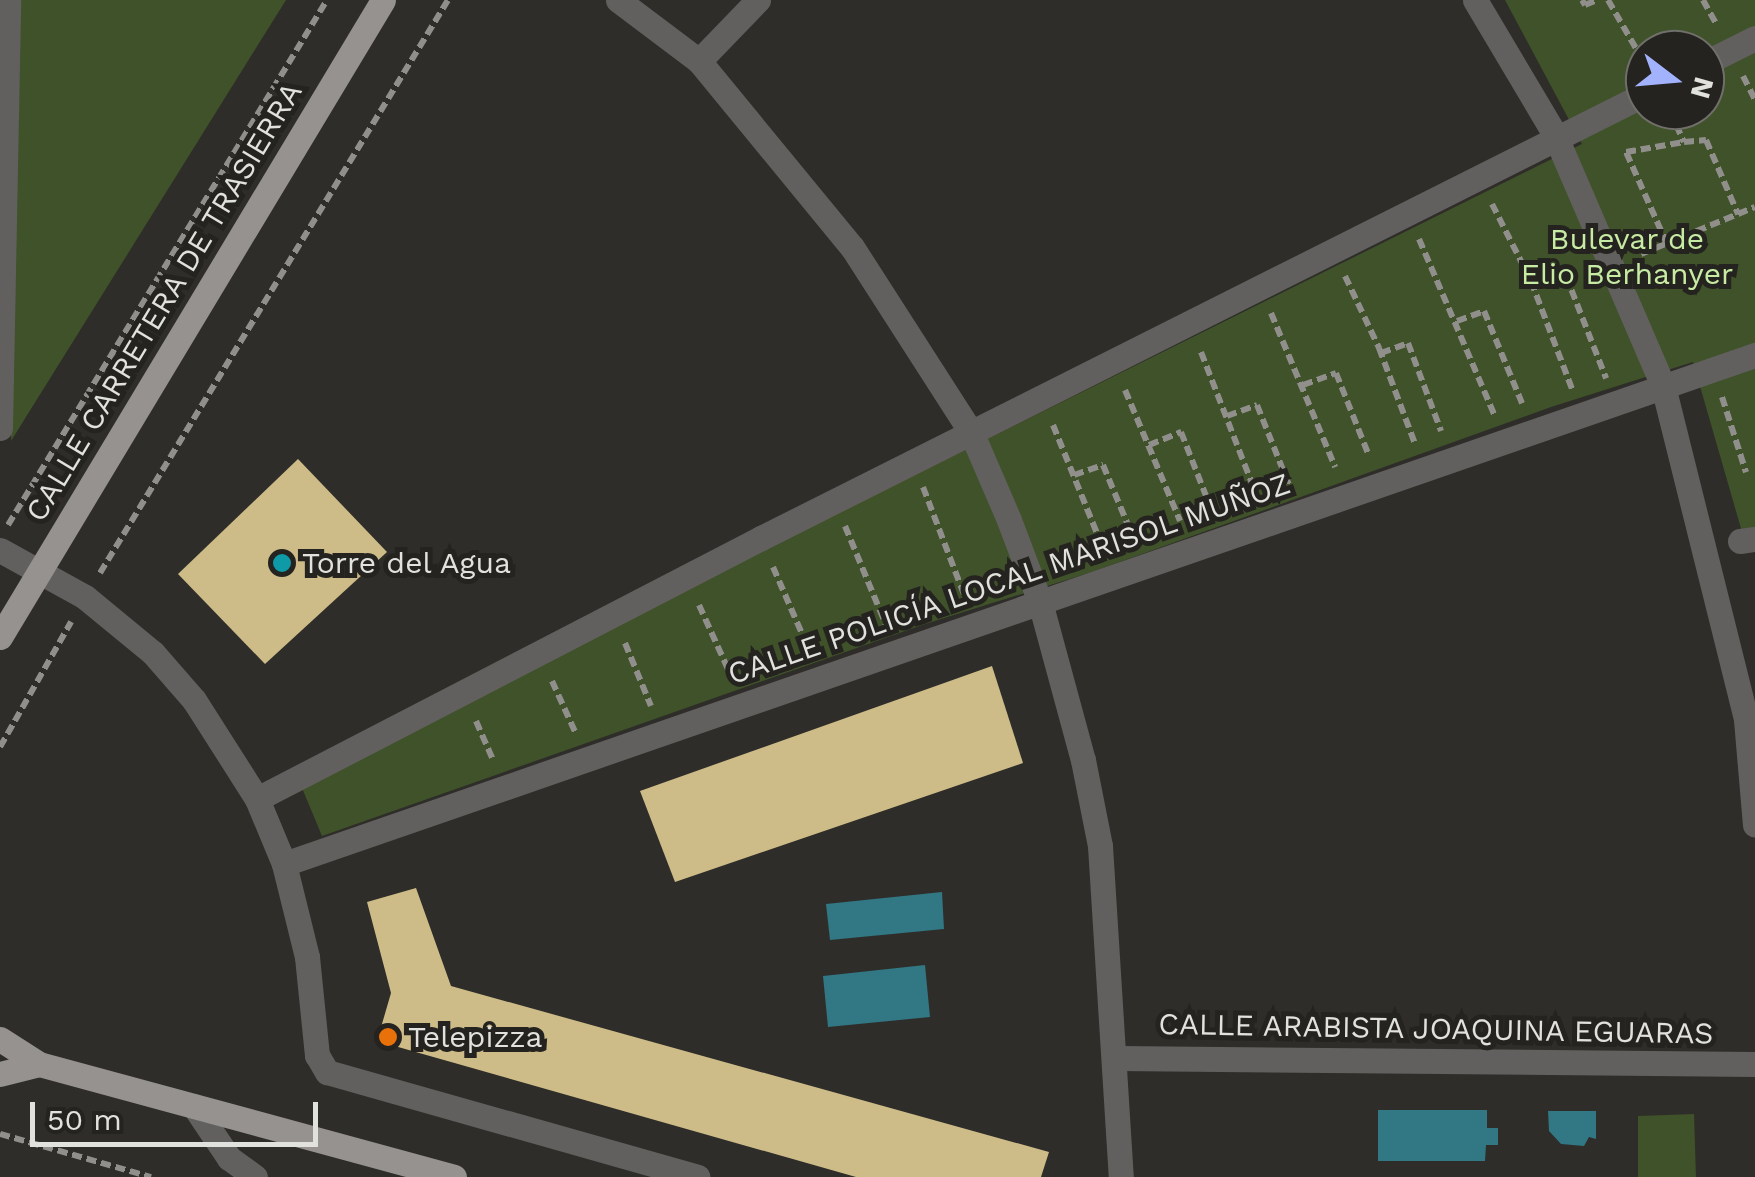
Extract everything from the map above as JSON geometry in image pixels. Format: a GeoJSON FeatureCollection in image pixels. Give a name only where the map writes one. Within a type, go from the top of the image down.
{"type":"FeatureCollection","features":[{"type":"Feature","properties":{"kind":"main road","name":"CALLE CARRETERA DE TRASIERRA"},"geometry":{"type":"LineString","coordinates":[[0,637],[383,0]]}},
{"type":"Feature","properties":{"kind":"main road"},"geometry":{"type":"LineString","coordinates":[[0,1040],[38,1064],[454,1177]]}},
{"type":"Feature","properties":{"kind":"main road"},"geometry":{"type":"LineString","coordinates":[[0,1074],[38,1064]]}},
{"type":"Feature","properties":{"kind":"street"},"geometry":{"type":"LineString","coordinates":[[0,428],[8,0]]}},
{"type":"Feature","properties":{"kind":"street"},"geometry":{"type":"LineString","coordinates":[[618,0],[699,61],[852,247],[972,434],[1040,602],[1083,760],[1100,846],[1117,1058],[1121,1177]]}},
{"type":"Feature","properties":{"kind":"street"},"geometry":{"type":"LineString","coordinates":[[699,61],[758,0]]}},
{"type":"Feature","properties":{"kind":"street"},"geometry":{"type":"LineString","coordinates":[[1474,0],[1555,135],[1614,265],[1662,386],[1746,720],[1755,825]]}},
{"type":"Feature","properties":{"kind":"street"},"geometry":{"type":"LineString","coordinates":[[1725,54],[1755,38]]}},
{"type":"Feature","properties":{"kind":"street"},"geometry":{"type":"LineString","coordinates":[[257,799],[761,538],[1625,103]]}},
{"type":"Feature","properties":{"kind":"street","name":"CALLE POLICÍA LOCAL MARISOL MUÑOZ"},"geometry":{"type":"LineString","coordinates":[[284,864],[1755,355]]}},
{"type":"Feature","properties":{"kind":"street"},"geometry":{"type":"LineString","coordinates":[[0,550],[85,598],[153,653],[194,700],[257,799],[284,864],[308,958],[321,1066],[338,1076],[697,1177]]}},
{"type":"Feature","properties":{"kind":"street","name":"CALLE ARABISTA JOAQUINA EGUARAS"},"geometry":{"type":"LineString","coordinates":[[1117,1058],[1755,1064]]}},
{"type":"Feature","properties":{"kind":"street"},"geometry":{"type":"LineString","coordinates":[[194,1106],[229,1158],[254,1177]]}},
{"type":"Feature","properties":{"kind":"path"},"geometry":{"type":"LineString","coordinates":[[0,538],[327,0]]}},
{"type":"Feature","properties":{"kind":"path"},"geometry":{"type":"LineString","coordinates":[[0,747],[85,598],[448,0]]}},
{"type":"Feature","properties":{"kind":"path"},"geometry":{"type":"LineString","coordinates":[[1582,0],[1585,5],[1597,0]]}},
{"type":"Feature","properties":{"kind":"path"},"geometry":{"type":"LineString","coordinates":[[1608,0],[1625,30]]}},
{"type":"Feature","properties":{"kind":"path"},"geometry":{"type":"LineString","coordinates":[[1678,130],[1684,142]]}},
{"type":"Feature","properties":{"kind":"path"},"geometry":{"type":"LineString","coordinates":[[1667,244],[1626,152],[1706,140],[1738,214]]}},
{"type":"Feature","properties":{"kind":"path"},"geometry":{"type":"LineString","coordinates":[[1489,198],[1533,287],[1582,414]]}},
{"type":"Feature","properties":{"kind":"path"},"geometry":{"type":"LineString","coordinates":[[1614,265],[1755,207]]}},
{"type":"Feature","properties":{"kind":"path"},"geometry":{"type":"LineString","coordinates":[[1416,234],[1498,422]]}},
{"type":"Feature","properties":{"kind":"path"},"geometry":{"type":"LineString","coordinates":[[1342,270],[1381,353],[1418,450]]}},
{"type":"Feature","properties":{"kind":"path"},"geometry":{"type":"LineString","coordinates":[[1533,287],[1566,276],[1608,383]]}},
{"type":"Feature","properties":{"kind":"path"},"geometry":{"type":"LineString","coordinates":[[1268,307],[1339,478]]}},
{"type":"Feature","properties":{"kind":"path"},"geometry":{"type":"LineString","coordinates":[[1457,322],[1484,311],[1526,412]]}},
{"type":"Feature","properties":{"kind":"path"},"geometry":{"type":"LineString","coordinates":[[1196,342],[1260,506]]}},
{"type":"Feature","properties":{"kind":"path"},"geometry":{"type":"LineString","coordinates":[[1381,353],[1408,343],[1445,441]]}},
{"type":"Feature","properties":{"kind":"path"},"geometry":{"type":"LineString","coordinates":[[1714,370],[1746,472]]}},
{"type":"Feature","properties":{"kind":"path"},"geometry":{"type":"LineString","coordinates":[[1303,385],[1336,373],[1373,466]]}},
{"type":"Feature","properties":{"kind":"path"},"geometry":{"type":"LineString","coordinates":[[1120,380],[1185,533]]}},
{"type":"Feature","properties":{"kind":"path"},"geometry":{"type":"LineString","coordinates":[[1227,416],[1257,404],[1292,495]]}},
{"type":"Feature","properties":{"kind":"path"},"geometry":{"type":"LineString","coordinates":[[1049,414],[1108,560]]}},
{"type":"Feature","properties":{"kind":"path"},"geometry":{"type":"LineString","coordinates":[[1149,445],[1181,432],[1217,522]]}},
{"type":"Feature","properties":{"kind":"path"},"geometry":{"type":"LineString","coordinates":[[914,462],[976,624]]}},
{"type":"Feature","properties":{"kind":"path"},"geometry":{"type":"LineString","coordinates":[[1074,475],[1104,465],[1138,549]]}},
{"type":"Feature","properties":{"kind":"path"},"geometry":{"type":"LineString","coordinates":[[835,502],[897,652]]}},
{"type":"Feature","properties":{"kind":"path"},"geometry":{"type":"LineString","coordinates":[[761,538],[821,678]]}},
{"type":"Feature","properties":{"kind":"path"},"geometry":{"type":"LineString","coordinates":[[686,577],[744,705]]}},
{"type":"Feature","properties":{"kind":"path"},"geometry":{"type":"LineString","coordinates":[[614,614],[662,734]]}},
{"type":"Feature","properties":{"kind":"path"},"geometry":{"type":"LineString","coordinates":[[540,652],[588,760]]}},
{"type":"Feature","properties":{"kind":"path"},"geometry":{"type":"LineString","coordinates":[[464,692],[506,789]]}},
{"type":"Feature","properties":{"kind":"path"},"geometry":{"type":"LineString","coordinates":[[0,1134],[151,1177]]}},
{"type":"Feature","properties":{"kind":"green space"},"geometry":{"type":"Polygon","coordinates":[[[19,0],[286,0],[11,441],[19,0]]]}},
{"type":"Feature","properties":{"kind":"green space","name":"Bulevar de Elio Berhanyer"},"geometry":{"type":"Polygon","coordinates":[[[1505,0],[1755,0],[1755,530],[1742,532],[1693,362],[1551,407],[1092,572],[925,624],[322,836],[302,788],[810,527],[1582,144],[1505,0]]]}},
{"type":"Feature","properties":{"kind":"green space"},"geometry":{"type":"Polygon","coordinates":[[[1694,1114],[1696,1177],[1638,1177],[1638,1116],[1694,1114]]]}},
{"type":"Feature","properties":{"kind":"water"},"geometry":{"type":"Polygon","coordinates":[[[942,892],[944,929],[830,940],[826,904],[942,892]]]}},
{"type":"Feature","properties":{"kind":"water"},"geometry":{"type":"Polygon","coordinates":[[[925,965],[930,1017],[828,1027],[823,976],[925,965]]]}},
{"type":"Feature","properties":{"kind":"water"},"geometry":{"type":"Polygon","coordinates":[[[1378,1110],[1487,1110],[1487,1128],[1498,1128],[1498,1145],[1486,1145],[1485,1161],[1378,1161],[1378,1110]]]}},
{"type":"Feature","properties":{"kind":"water"},"geometry":{"type":"Polygon","coordinates":[[[1548,1111],[1596,1111],[1596,1139],[1589,1137],[1584,1146],[1561,1144],[1549,1131],[1548,1111]]]}},
{"type":"Feature","properties":{"kind":"building","name":"Torre del Agua"},"geometry":{"type":"Polygon","coordinates":[[[298,459],[387,552],[265,664],[178,574],[298,459]]]}},
{"type":"Feature","properties":{"kind":"building"},"geometry":{"type":"Polygon","coordinates":[[[992,666],[1023,763],[675,882],[640,791],[992,666]]]}},
{"type":"Feature","properties":{"kind":"building"},"geometry":{"type":"Polygon","coordinates":[[[416,888],[451,986],[1049,1152],[1041,1177],[856,1177],[377,1041],[391,993],[367,902],[416,888]]]}},
{"type":"Feature","properties":{"kind":"place","name":"Torre del Agua"},"geometry":{"type":"Point","coordinates":[282,563]}},
{"type":"Feature","properties":{"kind":"place","name":"Telepizza"},"geometry":{"type":"Point","coordinates":[388,1037]}}]}
